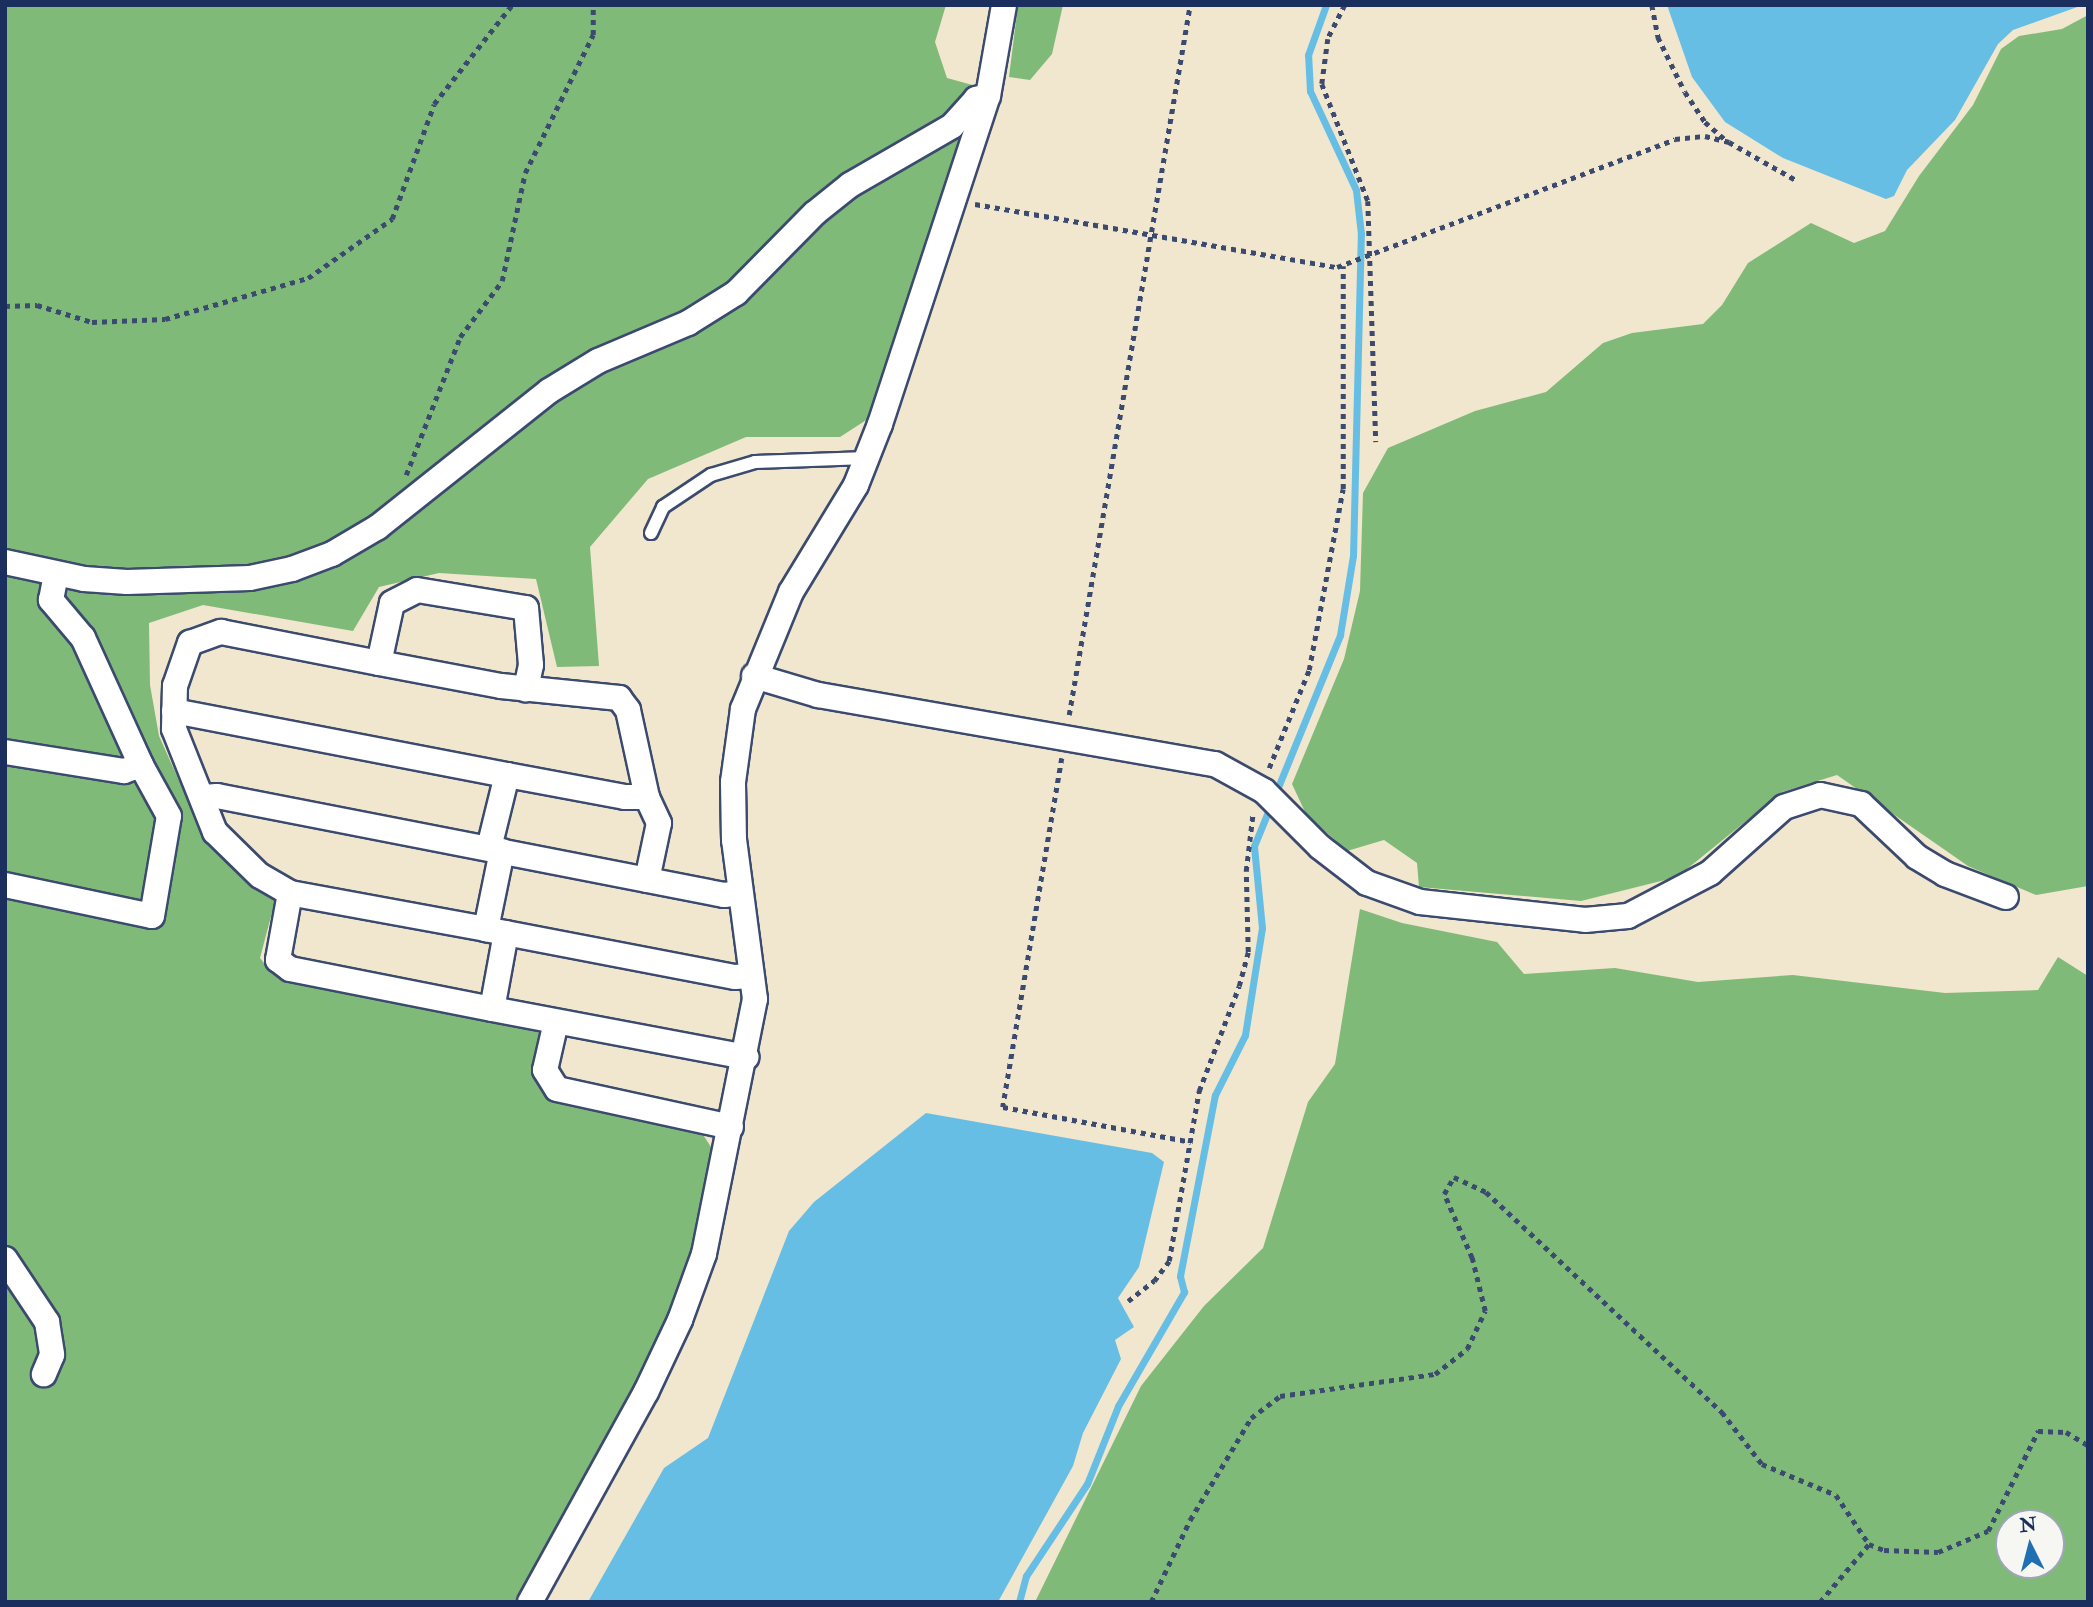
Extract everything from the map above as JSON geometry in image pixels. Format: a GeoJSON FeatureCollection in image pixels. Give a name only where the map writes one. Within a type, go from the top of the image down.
{"type":"FeatureCollection","features":[{"type":"Feature","properties":{"kind":"street"},"geometry":{"type":"LineString","coordinates":[[530,1602],[680,1320],[704,1254],[747,1057],[755,999],[740,893],[733,782],[743,709],[754,676],[791,592],[856,485],[867,458],[988,96],[1004,5]]}},
{"type":"Feature","properties":{"kind":"street"},"geometry":{"type":"LineString","coordinates":[[5,562],[55,575],[127,582],[261,576],[332,554],[408,503],[549,391],[598,361],[688,323],[736,293],[850,185],[952,126],[975,99],[988,96]]}},
{"type":"Feature","properties":{"kind":"street"},"geometry":{"type":"LineString","coordinates":[[5,885],[152,916],[169,816],[141,765],[83,638],[51,600],[55,575]]}},
{"type":"Feature","properties":{"kind":"street"},"geometry":{"type":"LineString","coordinates":[[379,663],[392,603],[417,590],[526,608],[531,665],[526,689]]}},
{"type":"Feature","properties":{"kind":"street"},"geometry":{"type":"LineString","coordinates":[[647,880],[659,823],[647,797],[628,710],[619,698],[526,689],[221,632],[190,643],[175,686],[174,729],[215,832],[260,876],[290,893],[735,977],[750,976]]}},
{"type":"Feature","properties":{"kind":"street"},"geometry":{"type":"LineString","coordinates":[[754,676],[818,695],[1215,764],[1272,798],[1320,847],[1367,883],[1420,902],[1585,920],[1628,916],[1710,873],[1784,807],[1820,795],[1861,804],[1917,857],[1945,874],[2006,897]]}},
{"type":"Feature","properties":{"kind":"street"},"geometry":{"type":"LineString","coordinates":[[174,710],[625,797],[647,797]]}},
{"type":"Feature","properties":{"kind":"street"},"geometry":{"type":"LineString","coordinates":[[5,752],[124,771],[141,765]]}},
{"type":"Feature","properties":{"kind":"street"},"geometry":{"type":"LineString","coordinates":[[492,1009],[496,850],[507,775]]}},
{"type":"Feature","properties":{"kind":"street"},"geometry":{"type":"LineString","coordinates":[[203,797],[217,796],[724,895],[740,893]]}},
{"type":"Feature","properties":{"kind":"street"},"geometry":{"type":"LineString","coordinates":[[290,893],[278,960],[290,969],[747,1057]]}},
{"type":"Feature","properties":{"kind":"street"},"geometry":{"type":"LineString","coordinates":[[556,1022],[545,1070],[557,1089],[731,1127]]}},
{"type":"Feature","properties":{"kind":"street"},"geometry":{"type":"LineString","coordinates":[[5,1259],[47,1322],[52,1355],[44,1374]]}},
{"type":"Feature","properties":{"kind":"lane"},"geometry":{"type":"LineString","coordinates":[[651,533],[663,508],[711,475],[755,462],[867,458]]}},
{"type":"Feature","properties":{"kind":"path"},"geometry":{"type":"LineString","coordinates":[[5,306],[37,305],[92,322],[165,319],[308,278],[393,219],[433,104],[512,5]]}},
{"type":"Feature","properties":{"kind":"path"},"geometry":{"type":"LineString","coordinates":[[408,503],[405,477],[460,337],[502,281],[525,173],[593,35],[593,5]]}},
{"type":"Feature","properties":{"kind":"path"},"geometry":{"type":"LineString","coordinates":[[1190,5],[1003,1107],[1191,1142]]}},
{"type":"Feature","properties":{"kind":"path"},"geometry":{"type":"LineString","coordinates":[[1345,5],[1328,39],[1322,84],[1365,183],[1376,442]]}},
{"type":"Feature","properties":{"kind":"path"},"geometry":{"type":"LineString","coordinates":[[1652,5],[1658,37],[1685,92],[1705,122],[1729,142],[1796,180]]}},
{"type":"Feature","properties":{"kind":"path"},"geometry":{"type":"LineString","coordinates":[[954,201],[1152,232],[1337,267],[1351,265],[1370,255],[1675,139],[1705,136],[1729,142]]}},
{"type":"Feature","properties":{"kind":"path"},"geometry":{"type":"LineString","coordinates":[[1151,1602],[1190,1520],[1251,1418],[1280,1396],[1435,1374],[1467,1349],[1485,1311],[1472,1258],[1444,1194],[1454,1177],[1486,1192],[1722,1412],[1762,1464],[1836,1495],[1869,1544],[1884,1550],[1938,1552],[1988,1531],[2038,1431],[2066,1432],[2088,1445]]}},
{"type":"Feature","properties":{"kind":"path"},"geometry":{"type":"LineString","coordinates":[[1820,1602],[1869,1544]]}},
{"type":"Feature","properties":{"kind":"green space"},"geometry":{"type":"Polygon","coordinates":[[[5,5],[946,5],[935,42],[947,78],[976,86],[874,415],[840,437],[746,437],[648,479],[590,547],[599,666],[557,667],[536,579],[439,573],[379,587],[353,631],[203,605],[149,623],[150,685],[159,736],[204,836],[275,901],[260,958],[273,974],[539,1031],[534,1074],[546,1098],[702,1133],[718,1158],[671,1319],[515,1602],[5,1602],[5,5]]]}},
{"type":"Feature","properties":{"kind":"green space"},"geometry":{"type":"Polygon","coordinates":[[[1018,5],[1063,5],[1052,54],[1030,80],[1009,77],[1018,5]]]}},
{"type":"Feature","properties":{"kind":"green space"},"geometry":{"type":"Polygon","coordinates":[[[2088,15],[2088,886],[2036,895],[1968,866],[1837,775],[1782,792],[1677,877],[1581,901],[1419,887],[1417,863],[1384,840],[1347,851],[1306,814],[1292,784],[1344,659],[1360,591],[1363,493],[1388,448],[1475,411],[1546,392],[1603,343],[1632,333],[1703,324],[1722,305],[1748,263],[1811,223],[1854,243],[1885,231],[1919,176],[1973,105],[2001,49],[2019,36],[2062,29],[2088,15]]]}},
{"type":"Feature","properties":{"kind":"green space"},"geometry":{"type":"Polygon","coordinates":[[[1360,909],[1402,923],[1497,942],[1524,974],[1615,968],[1698,982],[1793,975],[1945,993],[2038,990],[2058,957],[2088,976],[2088,1602],[1035,1602],[1141,1386],[1204,1306],[1263,1248],[1308,1102],[1335,1064],[1360,909]]]}},
{"type":"Feature","properties":{"kind":"water"},"geometry":{"type":"Polygon","coordinates":[[[1667,5],[2083,5],[2013,30],[1998,44],[1955,120],[1907,170],[1894,196],[1886,199],[1783,158],[1725,122],[1692,77],[1667,5]]]}},
{"type":"Feature","properties":{"kind":"water"},"geometry":{"type":"Polygon","coordinates":[[[926,1113],[1152,1153],[1164,1162],[1139,1267],[1118,1298],[1134,1327],[1115,1340],[1121,1359],[1083,1433],[1073,1466],[998,1602],[588,1602],[664,1468],[708,1438],[789,1231],[814,1202],[926,1113]]]}},
{"type":"Feature","properties":{"kind":"waterway"},"geometry":{"type":"LineString","coordinates":[[1019,1602],[1026,1576],[1087,1484],[1118,1406],[1184,1292],[1180,1276],[1215,1095],[1245,1035],[1262,928],[1254,846],[1340,635],[1353,556],[1361,234],[1356,190],[1310,91],[1308,55],[1326,5]]}}]}
